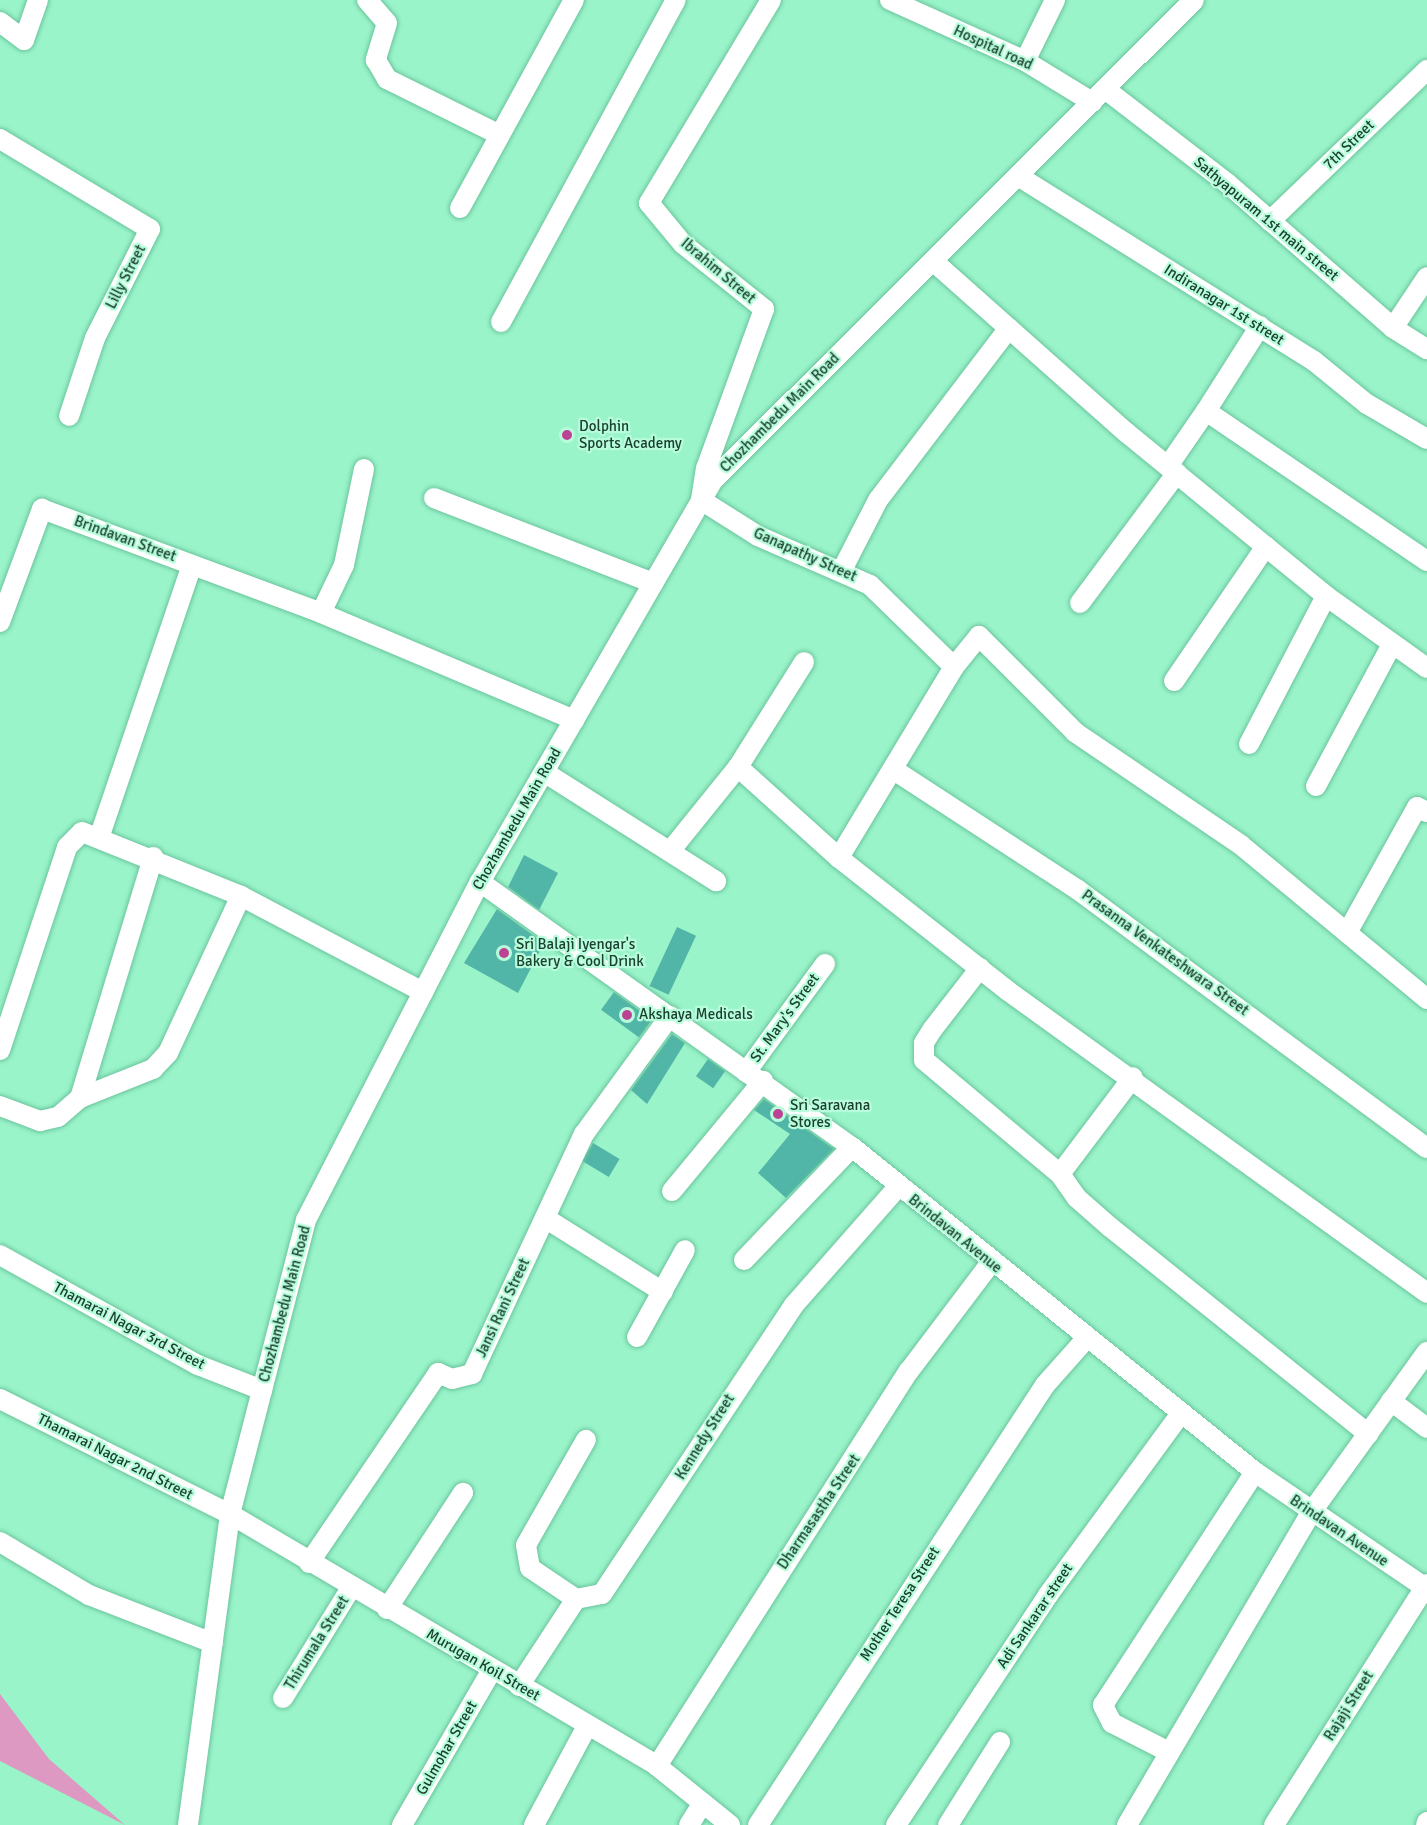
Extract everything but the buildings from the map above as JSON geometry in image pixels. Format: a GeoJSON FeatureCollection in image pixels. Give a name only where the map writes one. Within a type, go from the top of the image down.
{"type":"FeatureCollection","features":[{"type":"Feature","properties":{"kind":"street"},"geometry":{"type":"LineString","coordinates":[[0,22],[24,40],[38,0]]}},
{"type":"Feature","properties":{"kind":"street"},"geometry":{"type":"LineString","coordinates":[[367,0],[387,23],[376,60],[387,79],[500,135]]}},
{"type":"Feature","properties":{"kind":"street"},"geometry":{"type":"LineString","coordinates":[[460,208],[574,0]]}},
{"type":"Feature","properties":{"kind":"street"},"geometry":{"type":"LineString","coordinates":[[501,322],[676,0]]}},
{"type":"Feature","properties":{"kind":"street","name":"Ibrahim Street"},"geometry":{"type":"LineString","coordinates":[[701,500],[706,468],[764,309],[683,244],[649,203],[771,0]]}},
{"type":"Feature","properties":{"kind":"street","name":"Hospital road"},"geometry":{"type":"LineString","coordinates":[[890,0],[923,7],[1025,62],[1098,96]]}},
{"type":"Feature","properties":{"kind":"street"},"geometry":{"type":"LineString","coordinates":[[1025,62],[1055,0]]}},
{"type":"Feature","properties":{"kind":"street","name":"Chozhambedu Main Road"},"geometry":{"type":"LineString","coordinates":[[188,1825],[230,1514],[306,1220],[480,882],[714,479],[1194,0]]}},
{"type":"Feature","properties":{"kind":"street","name":"7th Street"},"geometry":{"type":"LineString","coordinates":[[1270,221],[1427,70]]}},
{"type":"Feature","properties":{"kind":"street","name":"Sathyapuram 1st main street"},"geometry":{"type":"LineString","coordinates":[[1098,96],[1270,221],[1393,328],[1427,348]]}},
{"type":"Feature","properties":{"kind":"street","name":"Lilly Street"},"geometry":{"type":"LineString","coordinates":[[2,144],[150,229],[95,338],[69,416]]}},
{"type":"Feature","properties":{"kind":"street","name":"Indiranagar 1st street"},"geometry":{"type":"LineString","coordinates":[[1018,176],[1260,326],[1427,440]]}},
{"type":"Feature","properties":{"kind":"street"},"geometry":{"type":"LineString","coordinates":[[933,261],[1172,470],[1326,596],[1391,646],[1427,668]]}},
{"type":"Feature","properties":{"kind":"street"},"geometry":{"type":"LineString","coordinates":[[1393,328],[1427,277]]}},
{"type":"Feature","properties":{"kind":"street"},"geometry":{"type":"LineString","coordinates":[[1080,603],[1172,470],[1260,326]]}},
{"type":"Feature","properties":{"kind":"street"},"geometry":{"type":"LineString","coordinates":[[842,570],[878,500],[1010,328]]}},
{"type":"Feature","properties":{"kind":"street"},"geometry":{"type":"LineString","coordinates":[[1206,411],[1427,561]]}},
{"type":"Feature","properties":{"kind":"street"},"geometry":{"type":"LineString","coordinates":[[321,613],[344,565],[364,469]]}},
{"type":"Feature","properties":{"kind":"street"},"geometry":{"type":"LineString","coordinates":[[434,498],[653,583]]}},
{"type":"Feature","properties":{"kind":"street","name":"Ganapathy Street"},"geometry":{"type":"LineString","coordinates":[[701,500],[758,536],[842,570],[870,585],[954,667]]}},
{"type":"Feature","properties":{"kind":"street","name":"Brindavan Street"},"geometry":{"type":"LineString","coordinates":[[0,622],[42,509],[321,613],[574,720]]}},
{"type":"Feature","properties":{"kind":"street"},"geometry":{"type":"LineString","coordinates":[[1174,681],[1266,546]]}},
{"type":"Feature","properties":{"kind":"street"},"geometry":{"type":"LineString","coordinates":[[100,835],[192,565]]}},
{"type":"Feature","properties":{"kind":"street"},"geometry":{"type":"LineString","coordinates":[[1249,744],[1326,596]]}},
{"type":"Feature","properties":{"kind":"street"},"geometry":{"type":"LineString","coordinates":[[840,858],[954,667],[979,636],[1075,732],[1240,845],[1427,999]]}},
{"type":"Feature","properties":{"kind":"street"},"geometry":{"type":"LineString","coordinates":[[1316,786],[1391,646]]}},
{"type":"Feature","properties":{"kind":"street"},"geometry":{"type":"LineString","coordinates":[[671,850],[738,767],[804,662]]}},
{"type":"Feature","properties":{"kind":"street"},"geometry":{"type":"LineString","coordinates":[[738,767],[840,858],[980,969],[1133,1077],[1427,1293]]}},
{"type":"Feature","properties":{"kind":"street","name":"Prasanna Venkateshwara Street"},"geometry":{"type":"LineString","coordinates":[[894,770],[1078,890],[1427,1148]]}},
{"type":"Feature","properties":{"kind":"street"},"geometry":{"type":"LineString","coordinates":[[544,772],[716,880]]}},
{"type":"Feature","properties":{"kind":"street"},"geometry":{"type":"LineString","coordinates":[[1347,933],[1417,807],[1427,812]]}},
{"type":"Feature","properties":{"kind":"street"},"geometry":{"type":"LineString","coordinates":[[0,1050],[67,847],[82,832],[100,835],[241,896],[423,992]]}},
{"type":"Feature","properties":{"kind":"street"},"geometry":{"type":"LineString","coordinates":[[80,1098],[153,857]]}},
{"type":"Feature","properties":{"kind":"street","name":"Brindavan Avenue"},"geometry":{"type":"LineString","coordinates":[[480,882],[852,1147],[990,1264],[1310,1514],[1426,1587]]}},
{"type":"Feature","properties":{"kind":"street"},"geometry":{"type":"LineString","coordinates":[[0,1106],[40,1121],[58,1117],[80,1098],[131,1080],[168,1053],[241,896]]}},
{"type":"Feature","properties":{"kind":"street","name":"St. Mary's Street"},"geometry":{"type":"LineString","coordinates":[[672,1191],[755,1076],[825,964]]}},
{"type":"Feature","properties":{"kind":"street"},"geometry":{"type":"LineString","coordinates":[[980,969],[932,1030],[924,1043],[924,1060],[1060,1174],[1077,1198],[1110,1227],[1368,1434]]}},
{"type":"Feature","properties":{"kind":"street","name":"Jansi Rani Street"},"geometry":{"type":"LineString","coordinates":[[309,1563],[438,1373],[452,1379],[472,1374],[584,1134],[670,1016]]}},
{"type":"Feature","properties":{"kind":"street"},"geometry":{"type":"LineString","coordinates":[[1060,1174],[1133,1077]]}},
{"type":"Feature","properties":{"kind":"street"},"geometry":{"type":"LineString","coordinates":[[744,1260],[852,1147]]}},
{"type":"Feature","properties":{"kind":"street","name":"Kennedy Street"},"geometry":{"type":"LineString","coordinates":[[576,1599],[602,1594],[794,1305],[898,1187]]}},
{"type":"Feature","properties":{"kind":"street"},"geometry":{"type":"LineString","coordinates":[[545,1218],[663,1292]]}},
{"type":"Feature","properties":{"kind":"street"},"geometry":{"type":"LineString","coordinates":[[638,1337],[685,1250]]}},
{"type":"Feature","properties":{"kind":"street","name":"Thamarai Nagar 3rd Street"},"geometry":{"type":"LineString","coordinates":[[0,1255],[198,1365],[262,1390]]}},
{"type":"Feature","properties":{"kind":"street","name":"Dharmasastha Street"},"geometry":{"type":"LineString","coordinates":[[657,1767],[909,1371],[990,1264]]}},
{"type":"Feature","properties":{"kind":"street","name":"Mother Teresa Street"},"geometry":{"type":"LineString","coordinates":[[758,1825],[1045,1385],[1086,1339]]}},
{"type":"Feature","properties":{"kind":"street"},"geometry":{"type":"LineString","coordinates":[[1127,1825],[1167,1750],[1310,1514],[1427,1352]]}},
{"type":"Feature","properties":{"kind":"street","name":"Thamarai Nagar 2nd Street"},"geometry":{"type":"LineString","coordinates":[[0,1399],[230,1514]]}},
{"type":"Feature","properties":{"kind":"street"},"geometry":{"type":"LineString","coordinates":[[1391,1401],[1427,1428]]}},
{"type":"Feature","properties":{"kind":"street","name":"Adi Sankarar street"},"geometry":{"type":"LineString","coordinates":[[896,1825],[1047,1595],[1181,1413]]}},
{"type":"Feature","properties":{"kind":"street"},"geometry":{"type":"LineString","coordinates":[[519,1686],[576,1599],[530,1568],[526,1545],[586,1440]]}},
{"type":"Feature","properties":{"kind":"street"},"geometry":{"type":"LineString","coordinates":[[1167,1750],[1112,1723],[1103,1705],[1255,1472]]}},
{"type":"Feature","properties":{"kind":"street"},"geometry":{"type":"LineString","coordinates":[[387,1609],[463,1493]]}},
{"type":"Feature","properties":{"kind":"street","name":"Murugan Koil Street"},"geometry":{"type":"LineString","coordinates":[[230,1514],[351,1588],[657,1767],[730,1825]]}},
{"type":"Feature","properties":{"kind":"street"},"geometry":{"type":"LineString","coordinates":[[0,1542],[89,1595],[213,1643]]}},
{"type":"Feature","properties":{"kind":"street","name":"Rajaji Street"},"geometry":{"type":"LineString","coordinates":[[1274,1825],[1426,1587]]}},
{"type":"Feature","properties":{"kind":"street","name":"Thirumala Street"},"geometry":{"type":"LineString","coordinates":[[283,1698],[351,1588]]}},
{"type":"Feature","properties":{"kind":"street","name":"Gulmohar Street"},"geometry":{"type":"LineString","coordinates":[[402,1825],[492,1670]]}},
{"type":"Feature","properties":{"kind":"street"},"geometry":{"type":"LineString","coordinates":[[534,1825],[587,1726]]}},
{"type":"Feature","properties":{"kind":"street"},"geometry":{"type":"LineString","coordinates":[[948,1825],[1000,1742]]}},
{"type":"Feature","properties":{"kind":"street"},"geometry":{"type":"LineString","coordinates":[[688,1825],[703,1803]]}},
{"type":"Feature","properties":{"kind":"shaded area"},"geometry":{"type":"Polygon","coordinates":[[[0,1694],[49,1759],[125,1825],[0,1761],[0,1694]]]}},
{"type":"Feature","properties":{"kind":"place","name":"Dolphin Sports Academy"},"geometry":{"type":"Point","coordinates":[567,435]}},
{"type":"Feature","properties":{"kind":"place","name":"Sri Balaji Iyengar's Bakery & Cool Drink"},"geometry":{"type":"Point","coordinates":[504,953]}},
{"type":"Feature","properties":{"kind":"place","name":"Akshaya Medicals"},"geometry":{"type":"Point","coordinates":[627,1015]}},
{"type":"Feature","properties":{"kind":"place","name":"Sri Saravana Stores"},"geometry":{"type":"Point","coordinates":[778,1114]}}]}
